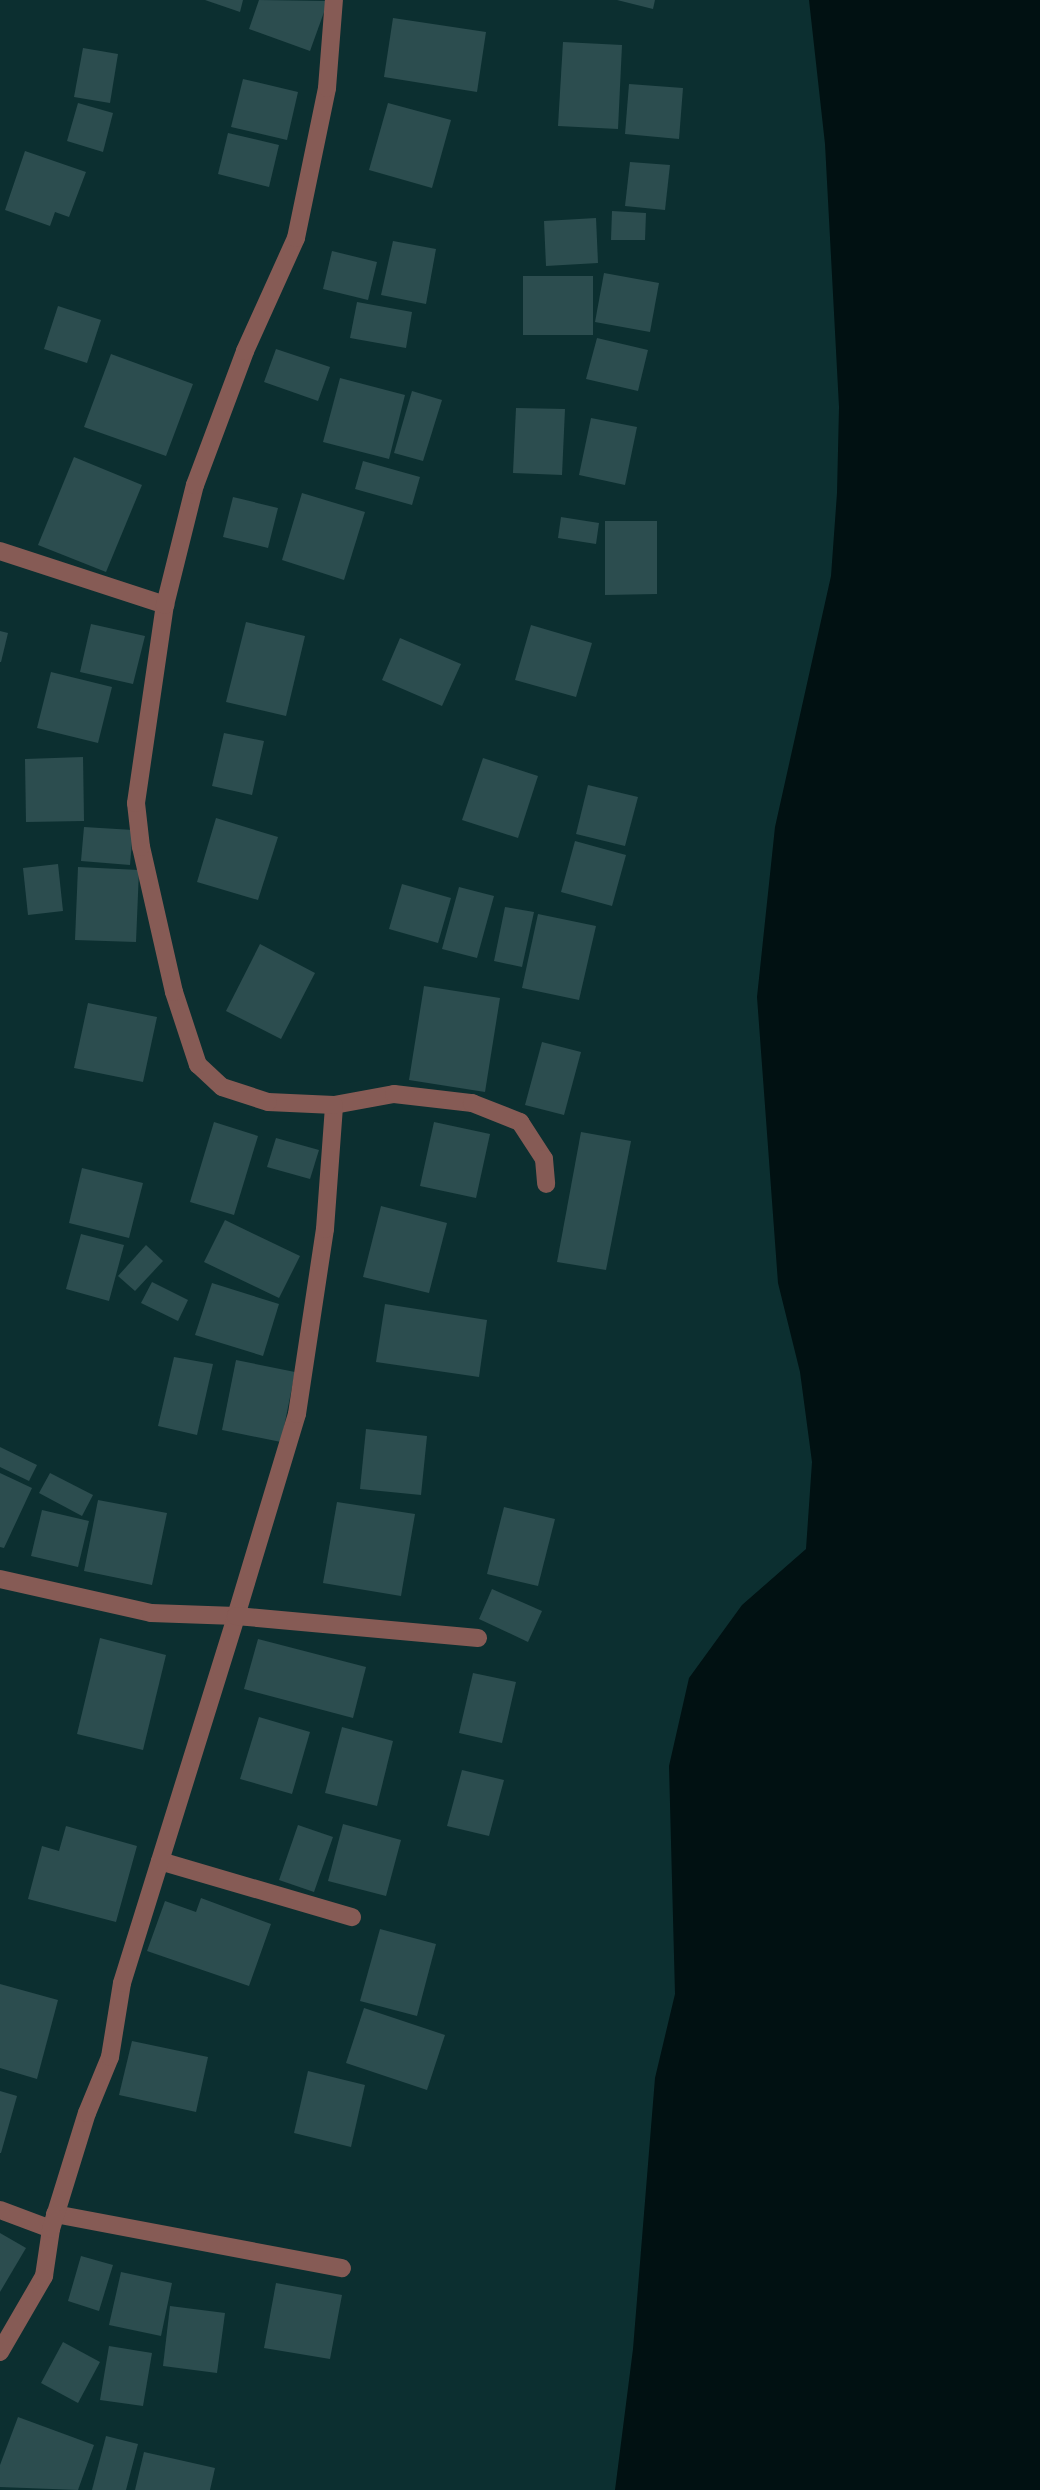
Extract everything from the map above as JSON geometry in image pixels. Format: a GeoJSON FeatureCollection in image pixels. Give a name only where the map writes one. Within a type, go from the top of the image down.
{"type":"FeatureCollection","features":[{"type":"Feature","properties":{"kind":"street"},"geometry":{"type":"LineString","coordinates":[[334,0],[327,88],[296,238],[245,351],[195,485],[165,606],[136,803],[141,847],[174,992],[198,1065],[222,1087],[268,1102],[334,1105],[394,1094],[472,1103],[520,1122],[544,1159],[545,1184]]}},
{"type":"Feature","properties":{"kind":"street"},"geometry":{"type":"LineString","coordinates":[[0,551],[165,606]]}},
{"type":"Feature","properties":{"kind":"street"},"geometry":{"type":"LineString","coordinates":[[0,2352],[44,2276],[53,2222],[87,2113],[110,2057],[122,1983],[297,1414],[325,1229],[334,1105]]}},
{"type":"Feature","properties":{"kind":"street"},"geometry":{"type":"LineString","coordinates":[[0,1579],[150,1613],[236,1616],[478,1638]]}},
{"type":"Feature","properties":{"kind":"street"},"geometry":{"type":"LineString","coordinates":[[160,1861],[352,1917]]}},
{"type":"Feature","properties":{"kind":"street"},"geometry":{"type":"LineString","coordinates":[[0,2210],[53,2222],[342,2268]]}},
{"type":"Feature","properties":{"kind":"shaded area"},"geometry":{"type":"Polygon","coordinates":[[[809,0],[1040,0],[1040,2490],[615,2490],[633,2349],[655,2078],[675,1994],[669,1766],[689,1678],[742,1605],[806,1549],[812,1462],[800,1372],[778,1283],[757,997],[775,827],[831,576],[837,493],[839,407],[825,144],[809,0]]]}},
{"type":"Feature","properties":{"kind":"building"},"geometry":{"type":"Polygon","coordinates":[[[205,0],[243,0],[240,12],[205,0]]]}},
{"type":"Feature","properties":{"kind":"building"},"geometry":{"type":"Polygon","coordinates":[[[259,0],[328,1],[310,51],[249,29],[259,0]]]}},
{"type":"Feature","properties":{"kind":"building"},"geometry":{"type":"Polygon","coordinates":[[[617,0],[655,0],[653,9],[617,0]]]}},
{"type":"Feature","properties":{"kind":"building"},"geometry":{"type":"Polygon","coordinates":[[[393,18],[486,32],[477,92],[384,77],[393,18]]]}},
{"type":"Feature","properties":{"kind":"building"},"geometry":{"type":"Polygon","coordinates":[[[563,42],[622,45],[618,129],[558,126],[563,42]]]}},
{"type":"Feature","properties":{"kind":"building"},"geometry":{"type":"Polygon","coordinates":[[[83,48],[118,54],[110,103],[74,97],[83,48]]]}},
{"type":"Feature","properties":{"kind":"building"},"geometry":{"type":"Polygon","coordinates":[[[243,79],[298,92],[287,140],[231,127],[243,79]]]}},
{"type":"Feature","properties":{"kind":"building"},"geometry":{"type":"Polygon","coordinates":[[[629,84],[683,88],[679,139],[625,134],[629,84]]]}},
{"type":"Feature","properties":{"kind":"building"},"geometry":{"type":"Polygon","coordinates":[[[78,103],[113,113],[103,152],[67,141],[78,103]]]}},
{"type":"Feature","properties":{"kind":"building"},"geometry":{"type":"Polygon","coordinates":[[[388,103],[451,120],[432,188],[369,170],[388,103]]]}},
{"type":"Feature","properties":{"kind":"building"},"geometry":{"type":"Polygon","coordinates":[[[228,133],[279,145],[269,187],[218,174],[228,133]]]}},
{"type":"Feature","properties":{"kind":"building"},"geometry":{"type":"Polygon","coordinates":[[[25,151],[86,172],[69,217],[55,212],[50,226],[5,210],[25,151]]]}},
{"type":"Feature","properties":{"kind":"building"},"geometry":{"type":"Polygon","coordinates":[[[630,162],[670,165],[665,210],[625,206],[630,162]]]}},
{"type":"Feature","properties":{"kind":"building"},"geometry":{"type":"Polygon","coordinates":[[[612,211],[646,213],[645,240],[611,240],[612,211]]]}},
{"type":"Feature","properties":{"kind":"building"},"geometry":{"type":"Polygon","coordinates":[[[596,218],[598,263],[546,266],[544,221],[596,218]]]}},
{"type":"Feature","properties":{"kind":"building"},"geometry":{"type":"Polygon","coordinates":[[[393,241],[436,249],[426,304],[381,295],[393,241]]]}},
{"type":"Feature","properties":{"kind":"building"},"geometry":{"type":"Polygon","coordinates":[[[332,251],[377,262],[368,300],[323,289],[332,251]]]}},
{"type":"Feature","properties":{"kind":"building"},"geometry":{"type":"Polygon","coordinates":[[[604,273],[659,283],[650,332],[595,322],[604,273]]]}},
{"type":"Feature","properties":{"kind":"building"},"geometry":{"type":"Polygon","coordinates":[[[523,276],[593,276],[593,335],[523,335],[523,276]]]}},
{"type":"Feature","properties":{"kind":"building"},"geometry":{"type":"Polygon","coordinates":[[[357,302],[412,312],[406,348],[350,338],[357,302]]]}},
{"type":"Feature","properties":{"kind":"building"},"geometry":{"type":"Polygon","coordinates":[[[58,306],[101,320],[87,363],[44,349],[58,306]]]}},
{"type":"Feature","properties":{"kind":"building"},"geometry":{"type":"Polygon","coordinates":[[[597,338],[648,350],[638,391],[586,379],[597,338]]]}},
{"type":"Feature","properties":{"kind":"building"},"geometry":{"type":"Polygon","coordinates":[[[276,349],[330,367],[318,401],[264,382],[276,349]]]}},
{"type":"Feature","properties":{"kind":"building"},"geometry":{"type":"Polygon","coordinates":[[[111,354],[193,384],[166,456],[84,427],[111,354]]]}},
{"type":"Feature","properties":{"kind":"building"},"geometry":{"type":"Polygon","coordinates":[[[340,378],[405,395],[389,459],[323,442],[340,378]]]}},
{"type":"Feature","properties":{"kind":"building"},"geometry":{"type":"Polygon","coordinates":[[[412,391],[442,400],[423,461],[394,453],[412,391]]]}},
{"type":"Feature","properties":{"kind":"building"},"geometry":{"type":"Polygon","coordinates":[[[516,408],[565,409],[562,475],[513,473],[516,408]]]}},
{"type":"Feature","properties":{"kind":"building"},"geometry":{"type":"Polygon","coordinates":[[[591,418],[637,427],[625,485],[579,475],[591,418]]]}},
{"type":"Feature","properties":{"kind":"building"},"geometry":{"type":"Polygon","coordinates":[[[74,457],[142,485],[106,572],[38,545],[74,457]]]}},
{"type":"Feature","properties":{"kind":"building"},"geometry":{"type":"Polygon","coordinates":[[[363,461],[420,477],[412,505],[355,489],[363,461]]]}},
{"type":"Feature","properties":{"kind":"building"},"geometry":{"type":"Polygon","coordinates":[[[302,493],[365,512],[344,580],[282,560],[302,493]]]}},
{"type":"Feature","properties":{"kind":"building"},"geometry":{"type":"Polygon","coordinates":[[[233,497],[278,508],[268,548],[223,537],[233,497]]]}},
{"type":"Feature","properties":{"kind":"building"},"geometry":{"type":"Polygon","coordinates":[[[561,517],[599,523],[596,544],[558,538],[561,517]]]}},
{"type":"Feature","properties":{"kind":"building"},"geometry":{"type":"Polygon","coordinates":[[[605,521],[657,521],[657,594],[605,595],[605,521]]]}},
{"type":"Feature","properties":{"kind":"building"},"geometry":{"type":"Polygon","coordinates":[[[246,622],[305,636],[286,716],[226,702],[246,622]]]}},
{"type":"Feature","properties":{"kind":"building"},"geometry":{"type":"Polygon","coordinates":[[[91,624],[145,636],[133,684],[80,672],[91,624]]]}},
{"type":"Feature","properties":{"kind":"building"},"geometry":{"type":"Polygon","coordinates":[[[531,625],[592,643],[576,697],[515,680],[531,625]]]}},
{"type":"Feature","properties":{"kind":"building"},"geometry":{"type":"Polygon","coordinates":[[[0,631],[8,633],[1,662],[0,662],[0,631]]]}},
{"type":"Feature","properties":{"kind":"building"},"geometry":{"type":"Polygon","coordinates":[[[400,638],[461,664],[442,706],[382,680],[400,638]]]}},
{"type":"Feature","properties":{"kind":"building"},"geometry":{"type":"Polygon","coordinates":[[[51,672],[112,687],[98,743],[37,728],[51,672]]]}},
{"type":"Feature","properties":{"kind":"building"},"geometry":{"type":"Polygon","coordinates":[[[224,733],[264,741],[252,795],[212,786],[224,733]]]}},
{"type":"Feature","properties":{"kind":"building"},"geometry":{"type":"Polygon","coordinates":[[[83,757],[84,821],[26,822],[25,759],[83,757]]]}},
{"type":"Feature","properties":{"kind":"building"},"geometry":{"type":"Polygon","coordinates":[[[483,758],[538,776],[518,838],[462,820],[483,758]]]}},
{"type":"Feature","properties":{"kind":"building"},"geometry":{"type":"Polygon","coordinates":[[[588,785],[638,797],[625,846],[576,834],[588,785]]]}},
{"type":"Feature","properties":{"kind":"building"},"geometry":{"type":"Polygon","coordinates":[[[216,818],[278,837],[258,900],[197,882],[216,818]]]}},
{"type":"Feature","properties":{"kind":"building"},"geometry":{"type":"Polygon","coordinates":[[[84,827],[133,830],[130,865],[81,861],[84,827]]]}},
{"type":"Feature","properties":{"kind":"building"},"geometry":{"type":"Polygon","coordinates":[[[575,841],[626,855],[612,906],[561,892],[575,841]]]}},
{"type":"Feature","properties":{"kind":"building"},"geometry":{"type":"Polygon","coordinates":[[[58,864],[63,911],[28,915],[23,868],[58,864]]]}},
{"type":"Feature","properties":{"kind":"building"},"geometry":{"type":"Polygon","coordinates":[[[78,867],[139,870],[136,942],[75,940],[78,867]]]}},
{"type":"Feature","properties":{"kind":"building"},"geometry":{"type":"Polygon","coordinates":[[[402,884],[451,898],[438,943],[389,929],[402,884]]]}},
{"type":"Feature","properties":{"kind":"building"},"geometry":{"type":"Polygon","coordinates":[[[459,887],[494,896],[477,958],[442,949],[459,887]]]}},
{"type":"Feature","properties":{"kind":"building"},"geometry":{"type":"Polygon","coordinates":[[[505,907],[534,912],[522,967],[494,961],[505,907]]]}},
{"type":"Feature","properties":{"kind":"building"},"geometry":{"type":"Polygon","coordinates":[[[538,914],[596,926],[579,1000],[522,988],[538,914]]]}},
{"type":"Feature","properties":{"kind":"building"},"geometry":{"type":"Polygon","coordinates":[[[260,944],[315,973],[281,1039],[226,1011],[260,944]]]}},
{"type":"Feature","properties":{"kind":"building"},"geometry":{"type":"Polygon","coordinates":[[[424,986],[500,998],[485,1092],[409,1080],[424,986]]]}},
{"type":"Feature","properties":{"kind":"building"},"geometry":{"type":"Polygon","coordinates":[[[88,1003],[157,1017],[143,1082],[74,1068],[88,1003]]]}},
{"type":"Feature","properties":{"kind":"building"},"geometry":{"type":"Polygon","coordinates":[[[542,1042],[581,1052],[564,1115],[525,1105],[542,1042]]]}},
{"type":"Feature","properties":{"kind":"building"},"geometry":{"type":"Polygon","coordinates":[[[214,1122],[258,1136],[234,1215],[190,1202],[214,1122]]]}},
{"type":"Feature","properties":{"kind":"building"},"geometry":{"type":"Polygon","coordinates":[[[434,1122],[490,1134],[476,1198],[420,1186],[434,1122]]]}},
{"type":"Feature","properties":{"kind":"building"},"geometry":{"type":"Polygon","coordinates":[[[581,1132],[631,1141],[606,1270],[557,1262],[581,1132]]]}},
{"type":"Feature","properties":{"kind":"building"},"geometry":{"type":"Polygon","coordinates":[[[276,1138],[319,1150],[310,1179],[267,1167],[276,1138]]]}},
{"type":"Feature","properties":{"kind":"building"},"geometry":{"type":"Polygon","coordinates":[[[82,1168],[143,1183],[129,1238],[69,1223],[82,1168]]]}},
{"type":"Feature","properties":{"kind":"building"},"geometry":{"type":"Polygon","coordinates":[[[381,1206],[447,1223],[429,1293],[363,1277],[381,1206]]]}},
{"type":"Feature","properties":{"kind":"building"},"geometry":{"type":"Polygon","coordinates":[[[225,1220],[300,1256],[279,1298],[204,1262],[225,1220]]]}},
{"type":"Feature","properties":{"kind":"building"},"geometry":{"type":"Polygon","coordinates":[[[81,1234],[124,1245],[109,1301],[66,1289],[81,1234]]]}},
{"type":"Feature","properties":{"kind":"building"},"geometry":{"type":"Polygon","coordinates":[[[146,1245],[163,1261],[135,1291],[118,1276],[146,1245]]]}},
{"type":"Feature","properties":{"kind":"building"},"geometry":{"type":"Polygon","coordinates":[[[152,1282],[188,1300],[178,1321],[141,1303],[152,1282]]]}},
{"type":"Feature","properties":{"kind":"building"},"geometry":{"type":"Polygon","coordinates":[[[212,1283],[279,1304],[263,1356],[195,1335],[212,1283]]]}},
{"type":"Feature","properties":{"kind":"building"},"geometry":{"type":"Polygon","coordinates":[[[385,1304],[487,1320],[479,1377],[376,1362],[385,1304]]]}},
{"type":"Feature","properties":{"kind":"building"},"geometry":{"type":"Polygon","coordinates":[[[174,1357],[213,1364],[197,1435],[158,1426],[174,1357]]]}},
{"type":"Feature","properties":{"kind":"building"},"geometry":{"type":"Polygon","coordinates":[[[236,1360],[295,1372],[281,1442],[222,1430],[236,1360]]]}},
{"type":"Feature","properties":{"kind":"building"},"geometry":{"type":"Polygon","coordinates":[[[366,1429],[427,1436],[421,1495],[360,1489],[366,1429]]]}},
{"type":"Feature","properties":{"kind":"building"},"geometry":{"type":"Polygon","coordinates":[[[0,1447],[37,1465],[29,1481],[0,1467],[0,1447]]]}},
{"type":"Feature","properties":{"kind":"building"},"geometry":{"type":"Polygon","coordinates":[[[0,1473],[32,1488],[4,1548],[0,1547],[0,1473]]]}},
{"type":"Feature","properties":{"kind":"building"},"geometry":{"type":"Polygon","coordinates":[[[50,1473],[93,1495],[82,1516],[39,1493],[50,1473]]]}},
{"type":"Feature","properties":{"kind":"building"},"geometry":{"type":"Polygon","coordinates":[[[98,1500],[167,1513],[152,1585],[84,1571],[98,1500]]]}},
{"type":"Feature","properties":{"kind":"building"},"geometry":{"type":"Polygon","coordinates":[[[337,1502],[415,1514],[401,1596],[323,1583],[337,1502]]]}},
{"type":"Feature","properties":{"kind":"building"},"geometry":{"type":"Polygon","coordinates":[[[504,1507],[555,1519],[538,1586],[487,1574],[504,1507]]]}},
{"type":"Feature","properties":{"kind":"building"},"geometry":{"type":"Polygon","coordinates":[[[42,1510],[89,1521],[78,1567],[31,1556],[42,1510]]]}},
{"type":"Feature","properties":{"kind":"building"},"geometry":{"type":"Polygon","coordinates":[[[492,1589],[542,1611],[528,1642],[479,1619],[492,1589]]]}},
{"type":"Feature","properties":{"kind":"building"},"geometry":{"type":"Polygon","coordinates":[[[100,1638],[166,1655],[143,1750],[77,1734],[100,1638]]]}},
{"type":"Feature","properties":{"kind":"building"},"geometry":{"type":"Polygon","coordinates":[[[258,1639],[366,1667],[353,1718],[244,1689],[258,1639]]]}},
{"type":"Feature","properties":{"kind":"building"},"geometry":{"type":"Polygon","coordinates":[[[473,1673],[516,1682],[502,1743],[459,1733],[473,1673]]]}},
{"type":"Feature","properties":{"kind":"building"},"geometry":{"type":"Polygon","coordinates":[[[259,1717],[310,1732],[292,1794],[240,1779],[259,1717]]]}},
{"type":"Feature","properties":{"kind":"building"},"geometry":{"type":"Polygon","coordinates":[[[342,1727],[393,1741],[377,1806],[325,1793],[342,1727]]]}},
{"type":"Feature","properties":{"kind":"building"},"geometry":{"type":"Polygon","coordinates":[[[462,1770],[504,1780],[489,1836],[447,1826],[462,1770]]]}},
{"type":"Feature","properties":{"kind":"building"},"geometry":{"type":"Polygon","coordinates":[[[343,1824],[401,1840],[386,1896],[328,1881],[343,1824]]]}},
{"type":"Feature","properties":{"kind":"building"},"geometry":{"type":"Polygon","coordinates":[[[298,1825],[333,1837],[314,1892],[279,1880],[298,1825]]]}},
{"type":"Feature","properties":{"kind":"building"},"geometry":{"type":"Polygon","coordinates":[[[66,1826],[137,1846],[116,1922],[28,1899],[42,1846],[59,1851],[66,1826]]]}},
{"type":"Feature","properties":{"kind":"building"},"geometry":{"type":"Polygon","coordinates":[[[201,1898],[271,1924],[249,1986],[147,1951],[165,1901],[196,1912],[201,1898]]]}},
{"type":"Feature","properties":{"kind":"building"},"geometry":{"type":"Polygon","coordinates":[[[380,1929],[436,1944],[417,2016],[360,2001],[380,1929]]]}},
{"type":"Feature","properties":{"kind":"building"},"geometry":{"type":"Polygon","coordinates":[[[0,1984],[58,2000],[37,2079],[0,2068],[0,1984]]]}},
{"type":"Feature","properties":{"kind":"building"},"geometry":{"type":"Polygon","coordinates":[[[364,2008],[445,2035],[427,2090],[346,2063],[364,2008]]]}},
{"type":"Feature","properties":{"kind":"building"},"geometry":{"type":"Polygon","coordinates":[[[132,2041],[208,2057],[196,2112],[119,2095],[132,2041]]]}},
{"type":"Feature","properties":{"kind":"building"},"geometry":{"type":"Polygon","coordinates":[[[308,2071],[365,2085],[351,2147],[294,2133],[308,2071]]]}},
{"type":"Feature","properties":{"kind":"building"},"geometry":{"type":"Polygon","coordinates":[[[0,2091],[17,2096],[1,2153],[0,2153],[0,2091]]]}},
{"type":"Feature","properties":{"kind":"building"},"geometry":{"type":"Polygon","coordinates":[[[0,2233],[26,2248],[0,2292],[0,2233]]]}},
{"type":"Feature","properties":{"kind":"building"},"geometry":{"type":"Polygon","coordinates":[[[81,2256],[113,2265],[99,2311],[68,2301],[81,2256]]]}},
{"type":"Feature","properties":{"kind":"building"},"geometry":{"type":"Polygon","coordinates":[[[121,2272],[172,2283],[161,2336],[109,2325],[121,2272]]]}},
{"type":"Feature","properties":{"kind":"building"},"geometry":{"type":"Polygon","coordinates":[[[276,2283],[342,2295],[330,2359],[264,2348],[276,2283]]]}},
{"type":"Feature","properties":{"kind":"building"},"geometry":{"type":"Polygon","coordinates":[[[170,2306],[225,2313],[217,2373],[163,2366],[170,2306]]]}},
{"type":"Feature","properties":{"kind":"building"},"geometry":{"type":"Polygon","coordinates":[[[63,2342],[100,2362],[78,2403],[41,2383],[63,2342]]]}},
{"type":"Feature","properties":{"kind":"building"},"geometry":{"type":"Polygon","coordinates":[[[109,2346],[152,2353],[143,2406],[100,2400],[109,2346]]]}},
{"type":"Feature","properties":{"kind":"building"},"geometry":{"type":"Polygon","coordinates":[[[18,2417],[94,2445],[78,2490],[0,2487],[0,2465],[18,2417]]]}},
{"type":"Feature","properties":{"kind":"building"},"geometry":{"type":"Polygon","coordinates":[[[106,2436],[138,2444],[126,2490],[92,2490],[106,2436]]]}},
{"type":"Feature","properties":{"kind":"building"},"geometry":{"type":"Polygon","coordinates":[[[144,2452],[215,2468],[210,2490],[135,2490],[144,2452]]]}}]}
